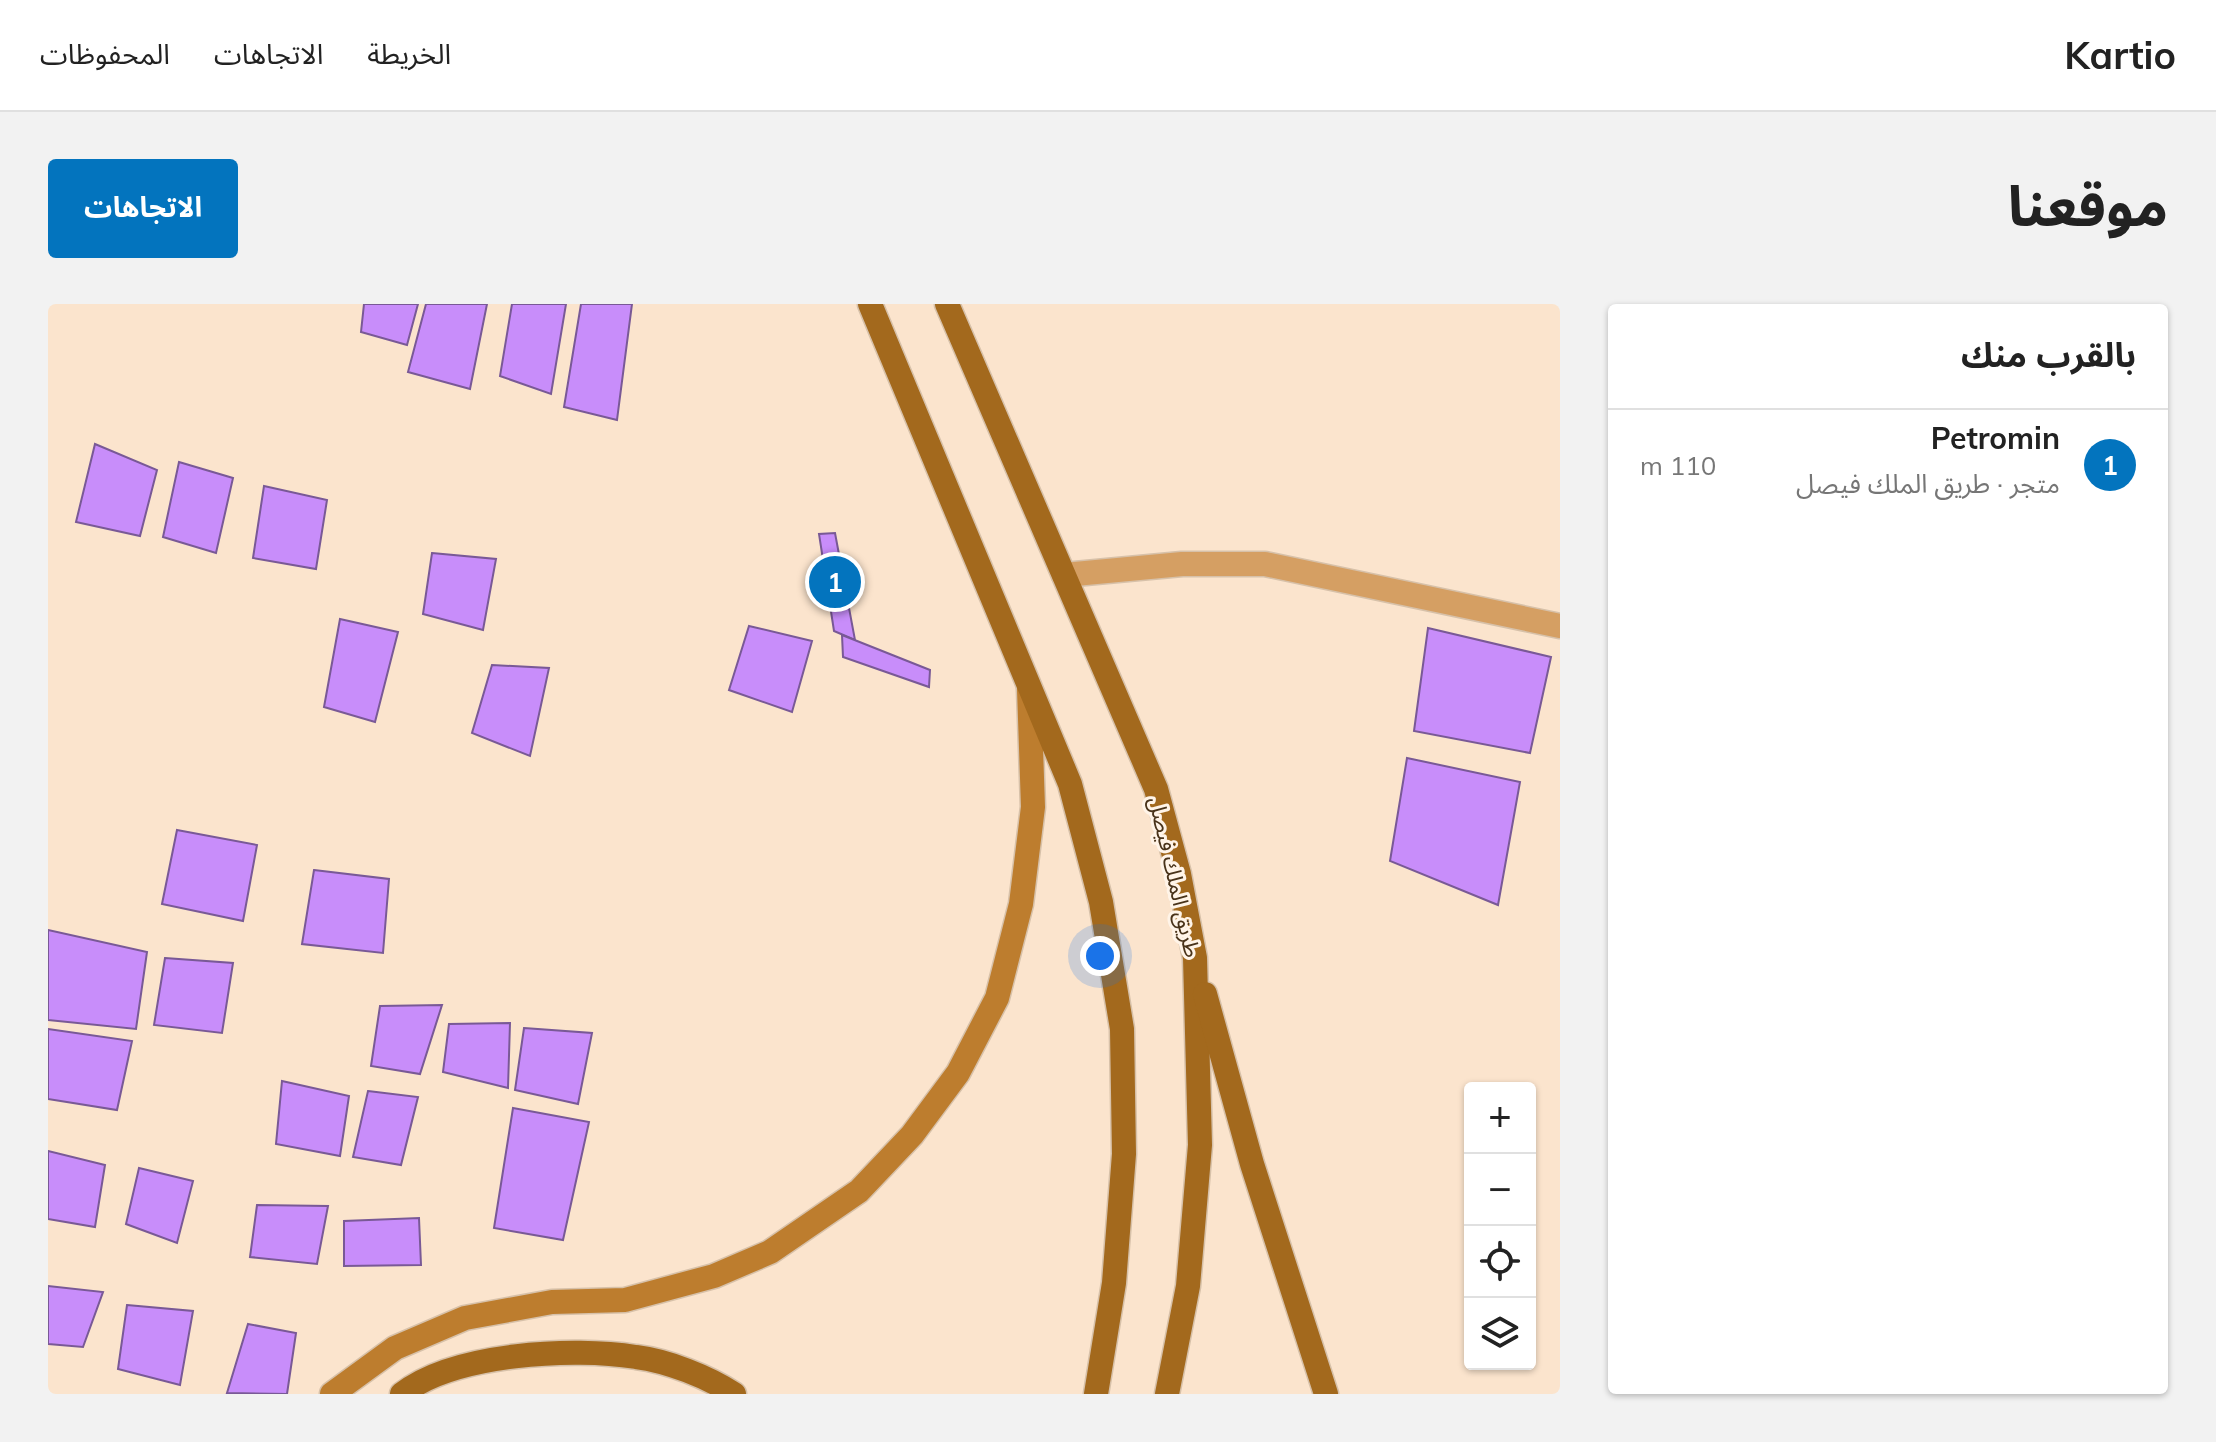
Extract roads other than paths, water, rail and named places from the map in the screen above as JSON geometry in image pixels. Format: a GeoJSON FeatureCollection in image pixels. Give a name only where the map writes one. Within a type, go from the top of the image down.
{"type":"FeatureCollection","features":[{"type":"Feature","properties":{"kind":"main road"},"geometry":{"type":"LineString","coordinates":[[870,304],[1070,784],[1101,902],[1122,1029],[1123,1169],[1114,1283],[1096,1394]]}},
{"type":"Feature","properties":{"kind":"main road","name":"طريق الملك فيصل"},"geometry":{"type":"LineString","coordinates":[[947,304],[1156,789],[1179,874],[1195,958],[1200,1145],[1188,1286],[1167,1394]]}},
{"type":"Feature","properties":{"kind":"main road"},"geometry":{"type":"LineString","coordinates":[[1195,958],[1252,1164],[1326,1394]]}},
{"type":"Feature","properties":{"kind":"main road"},"geometry":{"type":"LineString","coordinates":[[402,1394],[466,1364],[527,1354],[582,1353],[638,1357],[713,1380],[734,1394]]}},
{"type":"Feature","properties":{"kind":"street"},"geometry":{"type":"LineString","coordinates":[[1064,575],[1182,564],[1265,564],[1560,626]]}},
{"type":"Feature","properties":{"kind":"street"},"geometry":{"type":"LineString","coordinates":[[332,1394],[395,1348],[465,1318],[552,1302],[625,1300],[714,1276],[770,1252],[859,1191],[912,1135],[958,1073],[997,998],[1021,904],[1033,807],[1029,683]]}},
{"type":"Feature","properties":{"kind":"place","name":"Petromin"},"geometry":{"type":"Point","coordinates":[835,582]}}]}
